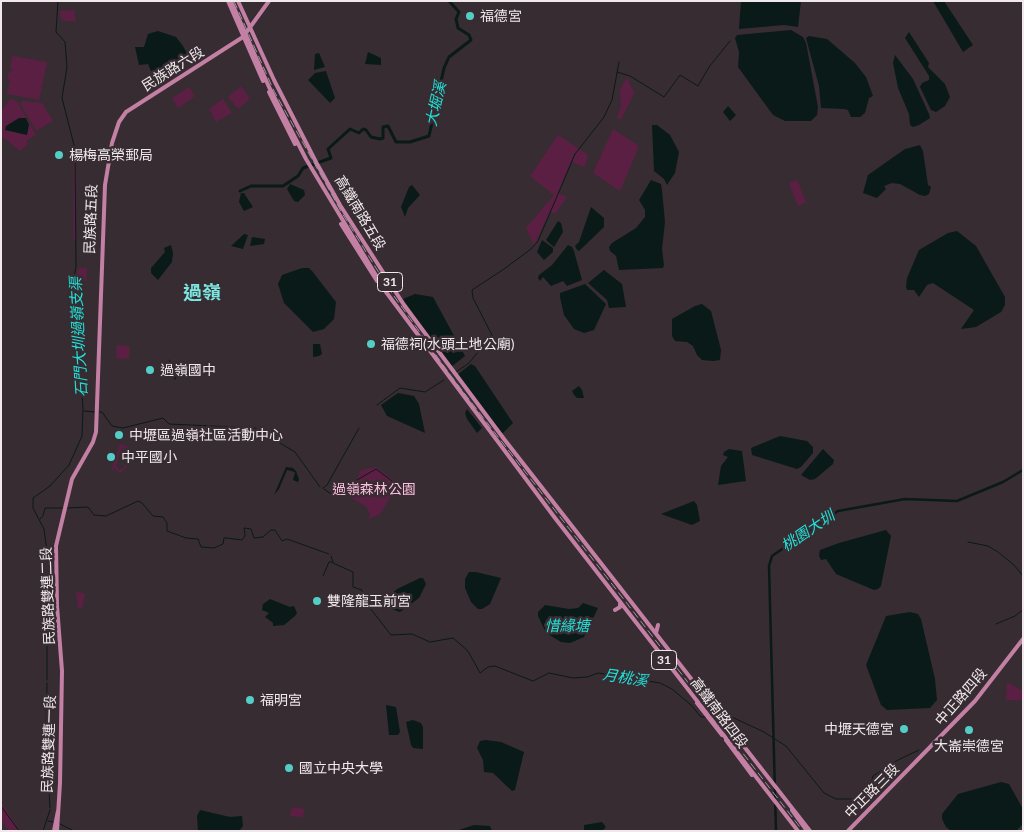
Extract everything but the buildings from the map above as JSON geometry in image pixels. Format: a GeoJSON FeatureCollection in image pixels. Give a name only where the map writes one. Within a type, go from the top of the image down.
{"type":"FeatureCollection","features":[{"type":"Feature","properties":{"kind":"main road","name":"31"},"geometry":{"type":"LineString","coordinates":[[229,1],[243,35]]}},
{"type":"Feature","properties":{"kind":"main road","name":"31"},"geometry":{"type":"LineString","coordinates":[[237,1],[249,28]]}},
{"type":"Feature","properties":{"kind":"main road","name":"31"},"geometry":{"type":"LineString","coordinates":[[237,1],[249,28]]}},
{"type":"Feature","properties":{"kind":"main road","name":"民族路六段"},"geometry":{"type":"LineString","coordinates":[[117,127],[124,114],[243,35],[268,1]]}},
{"type":"Feature","properties":{"kind":"main road"},"geometry":{"type":"LineString","coordinates":[[246,18],[252,20],[257,18]]}},
{"type":"Feature","properties":{"kind":"main road","name":"高鐵南路五段"},"geometry":{"type":"LineString","coordinates":[[249,28],[272,83],[333,196],[361,242],[434,351],[563,516]]}},
{"type":"Feature","properties":{"kind":"main road","name":"高鐵南路五段"},"geometry":{"type":"LineString","coordinates":[[249,28],[282,98],[357,232],[404,305],[563,516]]}},
{"type":"Feature","properties":{"kind":"main road","name":"民族路六段"},"geometry":{"type":"LineString","coordinates":[[120,116],[137,101],[243,35]]}},
{"type":"Feature","properties":{"kind":"main road","name":"高鐵南路五段"},"geometry":{"type":"LineString","coordinates":[[243,35],[282,120],[328,203],[366,265],[422,346],[554,518]]}},
{"type":"Feature","properties":{"kind":"main road","name":"高鐵南路五段"},"geometry":{"type":"LineString","coordinates":[[243,35],[292,134],[386,292],[554,518]]}},
{"type":"Feature","properties":{"kind":"main road","name":"民族路五段"},"geometry":{"type":"LineString","coordinates":[[95,435],[104,180],[110,142],[120,116]]}},
{"type":"Feature","properties":{"kind":"main road","name":"民族路五段"},"geometry":{"type":"LineString","coordinates":[[95,435],[105,185],[117,127]]}},
{"type":"Feature","properties":{"kind":"main road"},"geometry":{"type":"LineString","coordinates":[[333,196],[340,204]]}},
{"type":"Feature","properties":{"kind":"main road"},"geometry":{"type":"LineString","coordinates":[[328,203],[336,210]]}},
{"type":"Feature","properties":{"kind":"main road"},"geometry":{"type":"LineString","coordinates":[[357,232],[361,242]]}},
{"type":"Feature","properties":{"kind":"main road"},"geometry":{"type":"LineString","coordinates":[[417,335],[422,346]]}},
{"type":"Feature","properties":{"kind":"main road"},"geometry":{"type":"LineString","coordinates":[[434,351],[443,358]]}},
{"type":"Feature","properties":{"kind":"main road"},"geometry":{"type":"LineString","coordinates":[[479,422],[487,428]]}},
{"type":"Feature","properties":{"kind":"main road","name":"民族路雙連二段"},"geometry":{"type":"LineString","coordinates":[[62,684],[56,551],[64,508],[72,480],[95,435]]}},
{"type":"Feature","properties":{"kind":"main road"},"geometry":{"type":"LineString","coordinates":[[543,489],[548,499]]}},
{"type":"Feature","properties":{"kind":"main road","name":"高鐵南路四段"},"geometry":{"type":"LineString","coordinates":[[563,516],[750,752],[809,831]]}},
{"type":"Feature","properties":{"kind":"main road","name":"高鐵南路四段"},"geometry":{"type":"LineString","coordinates":[[563,516],[708,705],[775,785]]}},
{"type":"Feature","properties":{"kind":"main road","name":"高鐵南路四段"},"geometry":{"type":"LineString","coordinates":[[554,518],[686,684],[775,804]]}},
{"type":"Feature","properties":{"kind":"main road","name":"高鐵南路四段"},"geometry":{"type":"LineString","coordinates":[[554,518],[796,831]]}},
{"type":"Feature","properties":{"kind":"main road"},"geometry":{"type":"LineString","coordinates":[[592,564],[596,573]]}},
{"type":"Feature","properties":{"kind":"main road"},"geometry":{"type":"LineString","coordinates":[[603,567],[608,577]]}},
{"type":"Feature","properties":{"kind":"main road"},"geometry":{"type":"LineString","coordinates":[[615,610],[620,607],[620,604]]}},
{"type":"Feature","properties":{"kind":"main road"},"geometry":{"type":"LineString","coordinates":[[628,611],[631,611],[633,608]]}},
{"type":"Feature","properties":{"kind":"main road"},"geometry":{"type":"LineString","coordinates":[[656,633],[658,626]]}},
{"type":"Feature","properties":{"kind":"main road"},"geometry":{"type":"LineString","coordinates":[[643,630],[649,627]]}},
{"type":"Feature","properties":{"kind":"main road","name":"中正路四段"},"geometry":{"type":"LineString","coordinates":[[912,766],[975,701],[1023,639]]}},
{"type":"Feature","properties":{"kind":"main road","name":"民族路雙連一段"},"geometry":{"type":"LineString","coordinates":[[58,811],[62,684]]}},
{"type":"Feature","properties":{"kind":"main road"},"geometry":{"type":"LineString","coordinates":[[686,684],[693,696]]}},
{"type":"Feature","properties":{"kind":"main road"},"geometry":{"type":"LineString","coordinates":[[708,705],[716,711]]}},
{"type":"Feature","properties":{"kind":"main road"},"geometry":{"type":"LineString","coordinates":[[750,752],[753,760]]}},
{"type":"Feature","properties":{"kind":"main road"},"geometry":{"type":"LineString","coordinates":[[736,753],[744,760]]}},
{"type":"Feature","properties":{"kind":"main road","name":"中正路三段"},"geometry":{"type":"LineString","coordinates":[[848,831],[912,766]]}},
{"type":"Feature","properties":{"kind":"main road"},"geometry":{"type":"LineString","coordinates":[[55,831],[58,823],[58,811]]}},
{"type":"Feature","properties":{"kind":"main road"},"geometry":{"type":"LineString","coordinates":[[55,831],[58,811]]}},
{"type":"Feature","properties":{"kind":"green space"},"geometry":{"type":"Polygon","coordinates":[[[74,10],[76,21],[64,21],[61,18],[59,11],[74,10]]]}},
{"type":"Feature","properties":{"kind":"green space"},"geometry":{"type":"Polygon","coordinates":[[[12,56],[47,62],[39,100],[7,94],[10,80],[7,79],[12,68],[10,67],[12,56]]]}},
{"type":"Feature","properties":{"kind":"green space"},"geometry":{"type":"Polygon","coordinates":[[[627,77],[634,93],[621,120],[617,118],[621,107],[620,90],[627,77]]]}},
{"type":"Feature","properties":{"kind":"green space"},"geometry":{"type":"Polygon","coordinates":[[[241,86],[250,99],[238,109],[228,97],[241,86]]]}},
{"type":"Feature","properties":{"kind":"green space"},"geometry":{"type":"Polygon","coordinates":[[[189,87],[195,96],[178,108],[172,98],[189,87]]]}},
{"type":"Feature","properties":{"kind":"green space"},"geometry":{"type":"Polygon","coordinates":[[[10,99],[16,100],[36,135],[26,141],[28,144],[20,151],[1,136],[1,111],[10,99]]]}},
{"type":"Feature","properties":{"kind":"green space"},"geometry":{"type":"Polygon","coordinates":[[[223,99],[232,113],[216,122],[209,109],[223,99]]]}},
{"type":"Feature","properties":{"kind":"green space"},"geometry":{"type":"Polygon","coordinates":[[[23,101],[42,103],[53,121],[36,131],[20,103],[23,101]]]}},
{"type":"Feature","properties":{"kind":"green space"},"geometry":{"type":"Polygon","coordinates":[[[613,129],[639,146],[620,191],[593,173],[613,129]]]}},
{"type":"Feature","properties":{"kind":"green space"},"geometry":{"type":"Polygon","coordinates":[[[558,135],[588,155],[585,167],[571,162],[576,152],[574,154],[558,193],[567,197],[555,214],[550,212],[556,198],[534,245],[526,228],[554,195],[530,176],[558,135]]]}},
{"type":"Feature","properties":{"kind":"green space"},"geometry":{"type":"Polygon","coordinates":[[[74,148],[76,148],[76,240],[73,240],[74,148]]]}},
{"type":"Feature","properties":{"kind":"green space"},"geometry":{"type":"Polygon","coordinates":[[[797,180],[806,202],[798,206],[789,183],[797,180]]]}},
{"type":"Feature","properties":{"kind":"green space"},"geometry":{"type":"Polygon","coordinates":[[[79,268],[87,268],[86,281],[75,280],[79,268]]]}},
{"type":"Feature","properties":{"kind":"green space"},"geometry":{"type":"Polygon","coordinates":[[[117,345],[130,347],[129,359],[116,358],[117,345]]]}},
{"type":"Feature","properties":{"kind":"green space"},"geometry":{"type":"Polygon","coordinates":[[[120,444],[129,447],[131,453],[126,468],[120,473],[114,468],[111,471],[120,444]],[[124,448],[121,450],[116,465],[119,470],[124,468],[129,452],[124,448]]]}},
{"type":"Feature","properties":{"kind":"green space","name":"過嶺森林公園"},"geometry":{"type":"Polygon","coordinates":[[[376,467],[398,484],[380,514],[368,519],[370,514],[366,506],[349,497],[361,470],[376,467]]]}},
{"type":"Feature","properties":{"kind":"green space"},"geometry":{"type":"Polygon","coordinates":[[[76,591],[85,594],[82,608],[78,608],[76,591]]]}},
{"type":"Feature","properties":{"kind":"green space"},"geometry":{"type":"Polygon","coordinates":[[[1007,682],[1023,691],[1023,700],[1006,700],[1007,682]]]}},
{"type":"Feature","properties":{"kind":"green space"},"geometry":{"type":"Polygon","coordinates":[[[1,802],[20,831],[9,831],[1,820],[1,802]]]}},
{"type":"Feature","properties":{"kind":"green space"},"geometry":{"type":"Polygon","coordinates":[[[292,807],[305,809],[303,817],[290,816],[292,807]]]}},
{"type":"Feature","properties":{"kind":"water"},"geometry":{"type":"Polygon","coordinates":[[[741,1],[801,1],[798,27],[784,25],[739,29],[741,1]]]}},
{"type":"Feature","properties":{"kind":"water"},"geometry":{"type":"Polygon","coordinates":[[[933,1],[944,1],[973,45],[963,52],[933,1]]]}},
{"type":"Feature","properties":{"kind":"water"},"geometry":{"type":"Polygon","coordinates":[[[791,30],[803,37],[806,43],[818,107],[817,115],[811,121],[785,121],[773,115],[738,67],[739,52],[735,38],[737,35],[791,30]]]}},
{"type":"Feature","properties":{"kind":"water"},"geometry":{"type":"Polygon","coordinates":[[[158,31],[176,37],[189,57],[185,65],[157,73],[151,71],[148,64],[139,65],[135,47],[144,47],[148,34],[158,31]]]}},
{"type":"Feature","properties":{"kind":"water"},"geometry":{"type":"Polygon","coordinates":[[[909,32],[929,63],[928,67],[945,84],[950,97],[945,106],[936,112],[931,110],[920,87],[922,83],[929,80],[929,76],[905,38],[909,32]]]}},
{"type":"Feature","properties":{"kind":"water"},"geometry":{"type":"Polygon","coordinates":[[[809,36],[827,39],[855,63],[866,77],[873,96],[869,98],[865,113],[860,117],[851,117],[848,110],[844,109],[821,108],[819,86],[806,38],[809,36]]]}},
{"type":"Feature","properties":{"kind":"water"},"geometry":{"type":"Polygon","coordinates":[[[368,52],[381,58],[381,65],[365,64],[368,52]]]}},
{"type":"Feature","properties":{"kind":"water"},"geometry":{"type":"Polygon","coordinates":[[[319,53],[325,67],[314,70],[315,54],[319,53]]]}},
{"type":"Feature","properties":{"kind":"water"},"geometry":{"type":"Polygon","coordinates":[[[895,55],[913,79],[930,118],[913,127],[910,125],[909,114],[898,88],[893,63],[895,55]]]}},
{"type":"Feature","properties":{"kind":"water"},"geometry":{"type":"Polygon","coordinates":[[[326,71],[335,98],[330,103],[308,80],[315,73],[326,71]]]}},
{"type":"Feature","properties":{"kind":"water"},"geometry":{"type":"Polygon","coordinates":[[[728,106],[736,115],[730,121],[723,112],[728,106]]]}},
{"type":"Feature","properties":{"kind":"water"},"geometry":{"type":"Polygon","coordinates":[[[19,118],[26,118],[29,125],[27,135],[5,130],[6,126],[19,118]]]}},
{"type":"Feature","properties":{"kind":"water"},"geometry":{"type":"Polygon","coordinates":[[[652,125],[657,125],[670,135],[679,152],[675,173],[667,185],[664,179],[654,171],[652,125]]]}},
{"type":"Feature","properties":{"kind":"water"},"geometry":{"type":"Polygon","coordinates":[[[920,145],[923,151],[928,185],[931,187],[929,194],[925,196],[920,195],[900,184],[892,183],[884,186],[886,189],[877,198],[863,193],[868,175],[905,149],[920,145]]]}},
{"type":"Feature","properties":{"kind":"water"},"geometry":{"type":"Polygon","coordinates":[[[651,180],[661,184],[662,190],[665,222],[662,249],[663,268],[619,270],[616,256],[610,251],[609,247],[612,243],[636,228],[645,217],[645,210],[639,200],[651,180]]]}},
{"type":"Feature","properties":{"kind":"water"},"geometry":{"type":"Polygon","coordinates":[[[290,184],[304,190],[305,195],[298,202],[294,201],[287,189],[290,184]]]}},
{"type":"Feature","properties":{"kind":"water"},"geometry":{"type":"Polygon","coordinates":[[[412,185],[420,195],[408,208],[405,217],[401,207],[409,187],[412,185]]]}},
{"type":"Feature","properties":{"kind":"water"},"geometry":{"type":"Polygon","coordinates":[[[241,193],[244,193],[253,207],[244,211],[239,202],[241,193]]]}},
{"type":"Feature","properties":{"kind":"water"},"geometry":{"type":"Polygon","coordinates":[[[591,207],[604,218],[604,227],[579,251],[575,246],[579,242],[591,207]]]}},
{"type":"Feature","properties":{"kind":"water"},"geometry":{"type":"Polygon","coordinates":[[[558,221],[561,223],[563,232],[554,247],[546,240],[558,221]]]}},
{"type":"Feature","properties":{"kind":"water"},"geometry":{"type":"Polygon","coordinates":[[[957,231],[976,246],[1005,297],[1005,305],[1001,312],[976,327],[961,329],[974,310],[933,283],[927,285],[919,297],[914,290],[907,290],[906,287],[907,278],[919,250],[948,233],[957,231]]]}},
{"type":"Feature","properties":{"kind":"water"},"geometry":{"type":"Polygon","coordinates":[[[244,234],[248,235],[243,249],[231,246],[244,234]]]}},
{"type":"Feature","properties":{"kind":"water"},"geometry":{"type":"Polygon","coordinates":[[[252,237],[265,239],[264,244],[250,246],[252,237]]]}},
{"type":"Feature","properties":{"kind":"water"},"geometry":{"type":"Polygon","coordinates":[[[542,240],[553,248],[553,252],[544,260],[537,252],[542,240]]]}},
{"type":"Feature","properties":{"kind":"water"},"geometry":{"type":"Polygon","coordinates":[[[171,245],[173,253],[172,262],[158,280],[151,273],[151,268],[165,252],[164,248],[171,245]]]}},
{"type":"Feature","properties":{"kind":"water"},"geometry":{"type":"Polygon","coordinates":[[[568,245],[574,251],[582,280],[567,286],[563,281],[551,286],[543,277],[540,281],[539,275],[552,265],[568,245]]]}},
{"type":"Feature","properties":{"kind":"water"},"geometry":{"type":"Polygon","coordinates":[[[302,268],[309,268],[312,271],[336,302],[334,319],[324,329],[313,332],[284,303],[278,284],[282,275],[302,268]]]}},
{"type":"Feature","properties":{"kind":"water"},"geometry":{"type":"Polygon","coordinates":[[[604,270],[622,284],[626,307],[609,308],[607,300],[588,283],[604,270]]]}},
{"type":"Feature","properties":{"kind":"water"},"geometry":{"type":"Polygon","coordinates":[[[585,284],[606,304],[594,330],[584,333],[574,329],[564,315],[560,293],[585,284]]]}},
{"type":"Feature","properties":{"kind":"water"},"geometry":{"type":"Polygon","coordinates":[[[415,294],[433,297],[465,356],[451,367],[403,299],[415,294]]]}},
{"type":"Feature","properties":{"kind":"water"},"geometry":{"type":"Polygon","coordinates":[[[702,304],[711,311],[721,350],[720,360],[702,360],[697,355],[693,346],[687,342],[675,341],[672,336],[672,319],[702,304]]]}},
{"type":"Feature","properties":{"kind":"water"},"geometry":{"type":"Polygon","coordinates":[[[313,344],[320,344],[322,354],[313,357],[313,344]]]}},
{"type":"Feature","properties":{"kind":"water"},"geometry":{"type":"Polygon","coordinates":[[[169,359],[178,375],[175,380],[168,371],[169,359]]]}},
{"type":"Feature","properties":{"kind":"water"},"geometry":{"type":"Polygon","coordinates":[[[471,364],[475,366],[513,423],[501,435],[457,375],[471,364]]]}},
{"type":"Feature","properties":{"kind":"water"},"geometry":{"type":"Polygon","coordinates":[[[579,386],[584,398],[577,398],[572,391],[579,386]]]}},
{"type":"Feature","properties":{"kind":"water"},"geometry":{"type":"Polygon","coordinates":[[[398,393],[414,396],[419,404],[425,433],[387,416],[381,405],[398,393]]]}},
{"type":"Feature","properties":{"kind":"water"},"geometry":{"type":"Polygon","coordinates":[[[467,409],[482,428],[477,433],[467,419],[465,413],[467,409]]]}},
{"type":"Feature","properties":{"kind":"water"},"geometry":{"type":"Polygon","coordinates":[[[780,436],[807,441],[813,447],[813,453],[801,467],[797,469],[752,455],[751,448],[780,436]]]}},
{"type":"Feature","properties":{"kind":"water"},"geometry":{"type":"Polygon","coordinates":[[[729,449],[742,451],[746,481],[718,485],[721,466],[728,457],[723,455],[729,449]]]}},
{"type":"Feature","properties":{"kind":"water"},"geometry":{"type":"Polygon","coordinates":[[[823,449],[834,460],[833,464],[815,479],[810,480],[801,475],[823,449]]]}},
{"type":"Feature","properties":{"kind":"water"},"geometry":{"type":"Polygon","coordinates":[[[286,467],[293,468],[296,471],[299,479],[297,486],[298,482],[293,480],[295,472],[287,470],[279,489],[274,495],[286,467]]]}},
{"type":"Feature","properties":{"kind":"water"},"geometry":{"type":"Polygon","coordinates":[[[694,501],[697,505],[700,521],[692,525],[661,514],[694,501]]]}},
{"type":"Feature","properties":{"kind":"water"},"geometry":{"type":"Polygon","coordinates":[[[886,530],[891,536],[881,586],[878,589],[874,590],[836,574],[826,559],[821,560],[819,556],[820,550],[886,530]]]}},
{"type":"Feature","properties":{"kind":"water"},"geometry":{"type":"Polygon","coordinates":[[[469,572],[501,578],[490,604],[482,609],[478,609],[471,602],[465,588],[465,579],[469,572]]]}},
{"type":"Feature","properties":{"kind":"water"},"geometry":{"type":"Polygon","coordinates":[[[423,578],[426,584],[419,598],[400,612],[391,609],[389,605],[390,595],[397,589],[423,578]]]}},
{"type":"Feature","properties":{"kind":"water"},"geometry":{"type":"Polygon","coordinates":[[[270,599],[290,607],[294,606],[297,613],[284,625],[273,626],[273,623],[265,617],[269,613],[262,610],[263,604],[270,599]]]}},
{"type":"Feature","properties":{"kind":"water","name":"惜緣塘"},"geometry":{"type":"Polygon","coordinates":[[[583,603],[598,608],[584,637],[570,643],[561,642],[546,633],[538,616],[538,612],[545,605],[569,609],[578,608],[583,603]]]}},
{"type":"Feature","properties":{"kind":"water"},"geometry":{"type":"Polygon","coordinates":[[[910,612],[918,614],[921,619],[935,679],[937,700],[930,708],[887,710],[881,705],[866,665],[886,616],[910,612]]]}},
{"type":"Feature","properties":{"kind":"water"},"geometry":{"type":"Polygon","coordinates":[[[386,705],[396,707],[400,732],[398,735],[389,735],[386,705]]]}},
{"type":"Feature","properties":{"kind":"water"},"geometry":{"type":"Polygon","coordinates":[[[413,720],[421,723],[423,727],[423,749],[413,748],[411,745],[406,722],[413,720]]]}},
{"type":"Feature","properties":{"kind":"water"},"geometry":{"type":"Polygon","coordinates":[[[480,741],[501,742],[524,752],[515,790],[512,791],[493,773],[484,772],[483,760],[477,748],[480,741]]]}},
{"type":"Feature","properties":{"kind":"water"},"geometry":{"type":"Polygon","coordinates":[[[1001,782],[1009,784],[1023,809],[1023,824],[1016,831],[951,831],[946,827],[942,814],[958,794],[1001,782]]]}},
{"type":"Feature","properties":{"kind":"water"},"geometry":{"type":"Polygon","coordinates":[[[200,810],[230,817],[242,816],[243,826],[239,831],[198,831],[197,816],[200,810]]]}},
{"type":"Feature","properties":{"kind":"water"},"geometry":{"type":"Polygon","coordinates":[[[602,822],[606,827],[602,831],[584,831],[584,825],[602,822]]]}},
{"type":"Feature","properties":{"kind":"water"},"geometry":{"type":"Polygon","coordinates":[[[474,825],[490,826],[492,831],[456,831],[474,825]]]}},
{"type":"Feature","properties":{"kind":"waterway","name":"石門大圳過嶺支渠"},"geometry":{"type":"LineString","coordinates":[[49,567],[44,529],[33,508],[33,498],[50,486],[69,465],[82,436],[83,409],[77,301],[73,281],[76,267],[75,149],[62,98],[67,67],[65,42],[56,32],[58,1]]}},
{"type":"Feature","properties":{"kind":"waterway","name":"大堀溪"},"geometry":{"type":"LineString","coordinates":[[240,191],[251,186],[283,186],[298,176],[303,168],[331,158],[328,149],[350,129],[359,133],[363,129],[371,137],[380,139],[383,138],[383,127],[388,126],[396,142],[410,142],[429,136],[444,68],[449,57],[471,40],[469,35],[458,28],[456,19],[459,12],[449,1]]}},
{"type":"Feature","properties":{"kind":"waterway"},"geometry":{"type":"LineString","coordinates":[[617,72],[630,76],[664,97],[680,75],[698,86],[709,67],[730,41]]}},
{"type":"Feature","properties":{"kind":"waterway"},"geometry":{"type":"LineString","coordinates":[[456,372],[469,363],[482,347],[496,343],[473,298],[472,290],[531,249],[538,241],[575,154],[604,117],[612,100],[619,62]]}},
{"type":"Feature","properties":{"kind":"waterway"},"geometry":{"type":"LineString","coordinates":[[377,405],[400,388],[425,392],[444,380]]}},
{"type":"Feature","properties":{"kind":"waterway"},"geometry":{"type":"LineString","coordinates":[[84,411],[95,412]]}},
{"type":"Feature","properties":{"kind":"waterway"},"geometry":{"type":"LineString","coordinates":[[99,412],[102,412],[112,426],[123,428],[163,418],[169,424],[255,428],[295,452],[320,487]]}},
{"type":"Feature","properties":{"kind":"waterway"},"geometry":{"type":"LineString","coordinates":[[323,488],[327,485],[359,428]]}},
{"type":"Feature","properties":{"kind":"waterway"},"geometry":{"type":"LineString","coordinates":[[357,480],[376,469],[412,496]]}},
{"type":"Feature","properties":{"kind":"waterway","name":"桃園大圳"},"geometry":{"type":"LineString","coordinates":[[776,831],[769,566],[772,556],[838,511],[905,499],[957,501],[1003,482],[1023,470]]}},
{"type":"Feature","properties":{"kind":"waterway"},"geometry":{"type":"LineString","coordinates":[[324,489],[331,494],[339,493],[350,484]]}},
{"type":"Feature","properties":{"kind":"waterway"},"geometry":{"type":"LineString","coordinates":[[67,508],[88,507],[94,515],[106,516],[138,501],[153,516],[163,517],[167,523],[167,531],[186,538],[198,539],[201,547],[214,548],[223,544],[224,538],[242,540],[245,536],[244,528],[251,529],[254,538],[263,537],[271,530],[275,530],[282,541],[287,539],[329,554]]}},
{"type":"Feature","properties":{"kind":"waterway"},"geometry":{"type":"LineString","coordinates":[[40,519],[45,508],[63,508]]}},
{"type":"Feature","properties":{"kind":"waterway"},"geometry":{"type":"LineString","coordinates":[[968,542],[988,546],[998,552],[1014,565],[1023,576]]}},
{"type":"Feature","properties":{"kind":"waterway"},"geometry":{"type":"LineString","coordinates":[[331,556],[333,562]]}},
{"type":"Feature","properties":{"kind":"waterway"},"geometry":{"type":"LineString","coordinates":[[323,576],[329,562],[332,562]]}},
{"type":"Feature","properties":{"kind":"waterway","name":"月桃溪"},"geometry":{"type":"LineString","coordinates":[[333,563],[353,572],[353,587],[362,590],[363,599],[391,635],[412,634],[430,642],[453,638],[468,651],[480,673],[488,667],[495,666],[533,681],[549,673],[573,678],[587,677],[598,673],[660,683],[672,689],[691,705],[701,717],[706,717]]}},
{"type":"Feature","properties":{"kind":"waterway","name":"石門大圳過嶺支渠"},"geometry":{"type":"LineString","coordinates":[[47,603],[49,570]]}},
{"type":"Feature","properties":{"kind":"waterway","name":"石門大圳過嶺支渠"},"geometry":{"type":"LineString","coordinates":[[47,607],[47,680]]}},
{"type":"Feature","properties":{"kind":"waterway"},"geometry":{"type":"LineString","coordinates":[[996,624],[1015,616],[1023,610]]}},
{"type":"Feature","properties":{"kind":"waterway","name":"石門大圳過嶺支渠"},"geometry":{"type":"LineString","coordinates":[[47,683],[46,729],[50,808]]}},
{"type":"Feature","properties":{"kind":"waterway","name":"月桃溪"},"geometry":{"type":"LineString","coordinates":[[721,712],[764,732],[786,746],[824,793],[836,799],[854,799],[866,796],[870,791],[873,776],[898,760],[919,750]]}},
{"type":"Feature","properties":{"kind":"waterway","name":"石門大圳過嶺支渠"},"geometry":{"type":"LineString","coordinates":[[1,806],[19,831]]}},
{"type":"Feature","properties":{"kind":"waterway","name":"石門大圳過嶺支渠"},"geometry":{"type":"LineString","coordinates":[[43,831],[50,810]]}},
{"type":"Feature","properties":{"kind":"waterway"},"geometry":{"type":"LineString","coordinates":[[48,821],[53,822]]}},
{"type":"Feature","properties":{"kind":"waterway"},"geometry":{"type":"LineString","coordinates":[[60,824],[74,831]]}},
{"type":"Feature","properties":{"kind":"railway"},"geometry":{"type":"LineString","coordinates":[[234,1],[274,91],[342,213],[389,289],[451,376],[803,831]]}},
{"type":"Feature","properties":{"kind":"place","name":"福德宮"},"geometry":{"type":"Point","coordinates":[470,16]}},
{"type":"Feature","properties":{"kind":"place","name":"楊梅高榮郵局"},"geometry":{"type":"Point","coordinates":[59,155]}},
{"type":"Feature","properties":{"kind":"place","name":"福德祠(水頭土地公廟)"},"geometry":{"type":"Point","coordinates":[371,344]}},
{"type":"Feature","properties":{"kind":"place","name":"過嶺國中"},"geometry":{"type":"Point","coordinates":[150,370]}},
{"type":"Feature","properties":{"kind":"place","name":"中壢區過嶺社區活動中心"},"geometry":{"type":"Point","coordinates":[119,435]}},
{"type":"Feature","properties":{"kind":"place","name":"中平國小"},"geometry":{"type":"Point","coordinates":[111,457]}},
{"type":"Feature","properties":{"kind":"place","name":"雙隆龍玉前宮"},"geometry":{"type":"Point","coordinates":[317,601]}},
{"type":"Feature","properties":{"kind":"place","name":"福明宮"},"geometry":{"type":"Point","coordinates":[250,700]}},
{"type":"Feature","properties":{"kind":"place","name":"中壢天德宮"},"geometry":{"type":"Point","coordinates":[904,729]}},
{"type":"Feature","properties":{"kind":"place","name":"大崙崇德宮"},"geometry":{"type":"Point","coordinates":[969,730]}},
{"type":"Feature","properties":{"kind":"place","name":"國立中央大學"},"geometry":{"type":"Point","coordinates":[289,768]}},
{"type":"Feature","properties":{"kind":"district","name":"過嶺"},"geometry":{"type":"Point","coordinates":[202,293]}}]}
